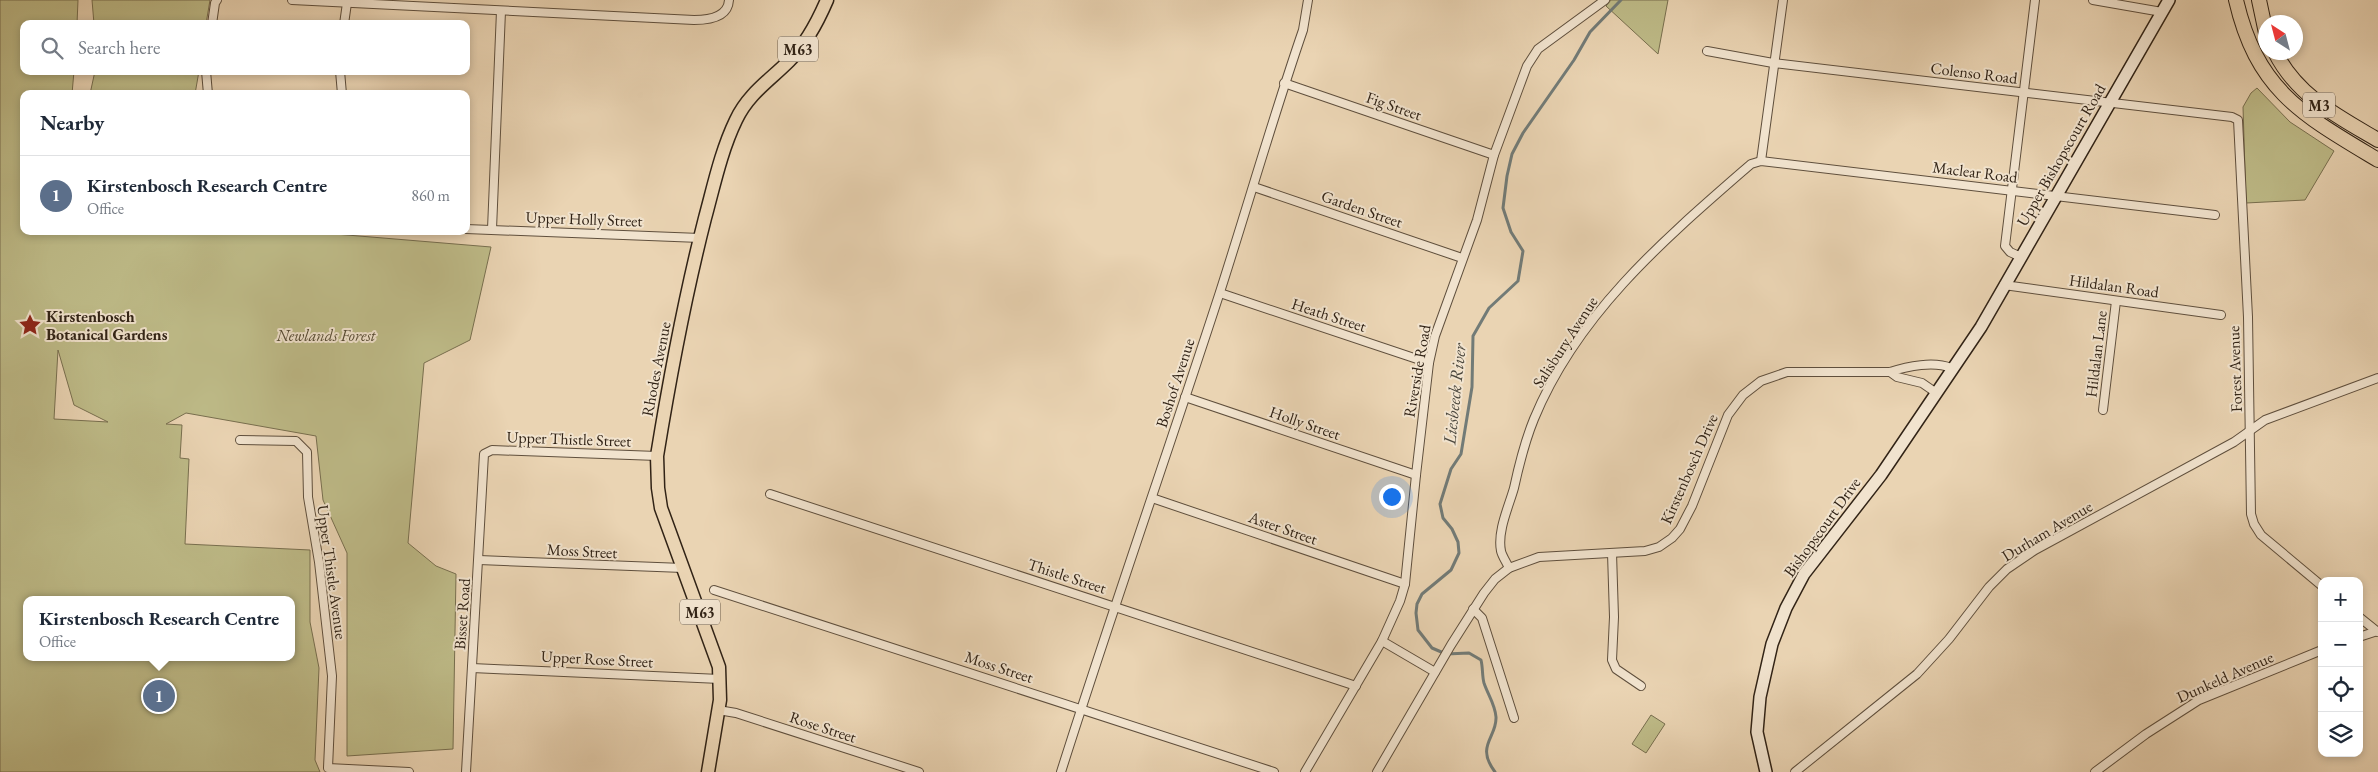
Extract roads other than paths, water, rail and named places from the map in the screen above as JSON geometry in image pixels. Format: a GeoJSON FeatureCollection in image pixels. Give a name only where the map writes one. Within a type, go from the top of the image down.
{"type":"FeatureCollection","features":[{"type":"Feature","properties":{"kind":"highway","name":"M3"},"geometry":{"type":"LineString","coordinates":[[2236,0],[2242,28],[2253,52],[2266,75],[2282,95],[2309,118],[2378,160]]}},
{"type":"Feature","properties":{"kind":"highway"},"geometry":{"type":"LineString","coordinates":[[2259,0],[2262,15]]}},
{"type":"Feature","properties":{"kind":"highway","name":"M3"},"geometry":{"type":"LineString","coordinates":[[2280,60],[2293,81],[2318,104],[2378,140]]}},
{"type":"Feature","properties":{"kind":"main road","name":"Rhodes Avenue"},"geometry":{"type":"LineString","coordinates":[[708,772],[718,710],[720,678],[713,646],[661,508],[657,456],[684,310],[700,238],[717,173],[736,119],[758,88],[790,60],[813,28],[826,0]]}},
{"type":"Feature","properties":{"kind":"street"},"geometry":{"type":"LineString","coordinates":[[213,20],[217,0]]}},
{"type":"Feature","properties":{"kind":"street"},"geometry":{"type":"LineString","coordinates":[[292,0],[694,20],[708,20],[716,17],[727,9],[729,0]]}},
{"type":"Feature","properties":{"kind":"street","name":"Boshof Avenue"},"geometry":{"type":"LineString","coordinates":[[1061,772],[1114,606],[1220,293],[1284,83],[1303,30],[1308,0]]}},
{"type":"Feature","properties":{"kind":"street","name":"Riverside Road"},"geometry":{"type":"LineString","coordinates":[[1305,772],[1382,641],[1397,609],[1405,584],[1429,363],[1435,336],[1477,220],[1494,155],[1532,56],[1605,0]]}},
{"type":"Feature","properties":{"kind":"street"},"geometry":{"type":"LineString","coordinates":[[1761,161],[1782,0]]}},
{"type":"Feature","properties":{"kind":"street"},"geometry":{"type":"LineString","coordinates":[[2020,257],[2010,252],[2005,246],[2036,0]]}},
{"type":"Feature","properties":{"kind":"street"},"geometry":{"type":"LineString","coordinates":[[2093,0],[2162,12]]}},
{"type":"Feature","properties":{"kind":"street","name":"Upper Bishopscourt Road"},"geometry":{"type":"LineString","coordinates":[[1981,327],[2169,0]]}},
{"type":"Feature","properties":{"kind":"street"},"geometry":{"type":"LineString","coordinates":[[345,20],[348,3]]}},
{"type":"Feature","properties":{"kind":"street"},"geometry":{"type":"LineString","coordinates":[[492,229],[501,11]]}},
{"type":"Feature","properties":{"kind":"street","name":"Colenso Road"},"geometry":{"type":"LineString","coordinates":[[1707,51],[1773,64],[2232,117],[2238,120]]}},
{"type":"Feature","properties":{"kind":"street"},"geometry":{"type":"LineString","coordinates":[[206,75],[207,90]]}},
{"type":"Feature","properties":{"kind":"street"},"geometry":{"type":"LineString","coordinates":[[340,75],[342,90]]}},
{"type":"Feature","properties":{"kind":"street","name":"Fig Street"},"geometry":{"type":"LineString","coordinates":[[1284,83],[1494,155]]}},
{"type":"Feature","properties":{"kind":"street","name":"Forest Avenue"},"geometry":{"type":"LineString","coordinates":[[2238,120],[2251,429],[2251,514],[2254,524],[2261,535],[2318,583]]}},
{"type":"Feature","properties":{"kind":"street","name":"Maclear Road"},"geometry":{"type":"LineString","coordinates":[[1761,161],[2215,215]]}},
{"type":"Feature","properties":{"kind":"street","name":"Salisbury Avenue"},"geometry":{"type":"LineString","coordinates":[[1509,568],[1501,550],[1502,531],[1534,419],[1559,372],[1590,323],[1654,249],[1751,164],[1761,161]]}},
{"type":"Feature","properties":{"kind":"street","name":"Garden Street"},"geometry":{"type":"LineString","coordinates":[[1254,186],[1462,258]]}},
{"type":"Feature","properties":{"kind":"street","name":"Upper Holly Street"},"geometry":{"type":"LineString","coordinates":[[470,229],[700,238]]}},
{"type":"Feature","properties":{"kind":"street","name":"Hildalan Road"},"geometry":{"type":"LineString","coordinates":[[2004,285],[2222,315]]}},
{"type":"Feature","properties":{"kind":"street","name":"Heath Street"},"geometry":{"type":"LineString","coordinates":[[1220,293],[1429,363]]}},
{"type":"Feature","properties":{"kind":"street","name":"Hildalan Lane"},"geometry":{"type":"LineString","coordinates":[[2103,410],[2116,301]]}},
{"type":"Feature","properties":{"kind":"street","name":"Bishopscourt Drive"},"geometry":{"type":"LineString","coordinates":[[1766,772],[1757,732],[1760,697],[1772,644],[1786,608],[1804,574],[1881,475],[1935,392],[1981,327]]}},
{"type":"Feature","properties":{"kind":"street","name":"Kirstenbosch Drive"},"geometry":{"type":"LineString","coordinates":[[1377,772],[1437,668],[1484,592],[1509,568],[1539,557],[1612,553],[1659,547],[1672,538],[1680,529],[1692,506],[1728,415],[1744,395],[1762,381],[1787,372],[1890,372],[1901,368],[1942,364],[1952,368]]}},
{"type":"Feature","properties":{"kind":"street","name":"Kirstenbosch Drive"},"geometry":{"type":"LineString","coordinates":[[1890,372],[1897,377],[1922,383],[1935,392]]}},
{"type":"Feature","properties":{"kind":"street","name":"Durham Avenue"},"geometry":{"type":"LineString","coordinates":[[1795,772],[1917,674],[1949,639],[1989,587],[2007,569],[2035,550],[2234,442],[2264,420],[2378,378]]}},
{"type":"Feature","properties":{"kind":"street","name":"Holly Street"},"geometry":{"type":"LineString","coordinates":[[1185,397],[1416,475]]}},
{"type":"Feature","properties":{"kind":"street","name":"Upper Thistle Avenue"},"geometry":{"type":"LineString","coordinates":[[240,440],[296,442],[308,452],[308,497],[319,562],[332,676],[328,768],[372,771]]}},
{"type":"Feature","properties":{"kind":"street","name":"Upper Thistle Street"},"geometry":{"type":"LineString","coordinates":[[483,457],[492,450],[657,456]]}},
{"type":"Feature","properties":{"kind":"street","name":"Bisset Road"},"geometry":{"type":"LineString","coordinates":[[466,772],[479,560],[483,457]]}},
{"type":"Feature","properties":{"kind":"street","name":"Thistle Street"},"geometry":{"type":"LineString","coordinates":[[770,494],[1356,686]]}},
{"type":"Feature","properties":{"kind":"street","name":"Aster Street"},"geometry":{"type":"LineString","coordinates":[[1152,498],[1405,584]]}},
{"type":"Feature","properties":{"kind":"street"},"geometry":{"type":"LineString","coordinates":[[1612,553],[1614,617],[1612,660],[1616,669],[1641,686]]}},
{"type":"Feature","properties":{"kind":"street","name":"Moss Street"},"geometry":{"type":"LineString","coordinates":[[479,560],[683,568]]}},
{"type":"Feature","properties":{"kind":"street","name":"Moss Street"},"geometry":{"type":"LineString","coordinates":[[714,590],[1274,772]]}},
{"type":"Feature","properties":{"kind":"street"},"geometry":{"type":"LineString","coordinates":[[1473,609],[1482,618],[1514,718]]}},
{"type":"Feature","properties":{"kind":"street"},"geometry":{"type":"LineString","coordinates":[[2363,620],[2377,632]]}},
{"type":"Feature","properties":{"kind":"street"},"geometry":{"type":"LineString","coordinates":[[2363,637],[2377,632]]}},
{"type":"Feature","properties":{"kind":"street"},"geometry":{"type":"LineString","coordinates":[[1382,641],[1437,668]]}},
{"type":"Feature","properties":{"kind":"street","name":"Dunkeld Avenue"},"geometry":{"type":"LineString","coordinates":[[2095,772],[2146,734],[2199,700],[2318,652]]}},
{"type":"Feature","properties":{"kind":"street","name":"Upper Rose Street"},"geometry":{"type":"LineString","coordinates":[[472,668],[720,678]]}},
{"type":"Feature","properties":{"kind":"street","name":"Rose Street"},"geometry":{"type":"LineString","coordinates":[[718,710],[736,713],[904,770],[919,772]]}},
{"type":"Feature","properties":{"kind":"street"},"geometry":{"type":"LineString","coordinates":[[372,771],[410,772]]}},
{"type":"Feature","properties":{"kind":"waterway","name":"Liesbeeck River"},"geometry":{"type":"LineString","coordinates":[[1495,772],[1489,763],[1487,748],[1496,717],[1484,683],[1481,660],[1469,653],[1446,654],[1432,648],[1418,630],[1417,604],[1422,594],[1451,570],[1459,553],[1458,542],[1452,529],[1443,518],[1440,504],[1451,469],[1461,454],[1472,387],[1473,336],[1489,308],[1518,281],[1523,251],[1511,232],[1503,208],[1512,154],[1523,133],[1574,60],[1590,32],[1621,0]]}},
{"type":"Feature","properties":{"kind":"place","name":"Kirstenbosch Botanical Gardens"},"geometry":{"type":"Point","coordinates":[30,325]}},
{"type":"Feature","properties":{"kind":"place","name":"Kirstenbosch Research Centre"},"geometry":{"type":"Point","coordinates":[159,696]}},
{"type":"Feature","properties":{"kind":"park label","name":"Newlands Forest"},"geometry":{"type":"Point","coordinates":[326,335]}}]}
